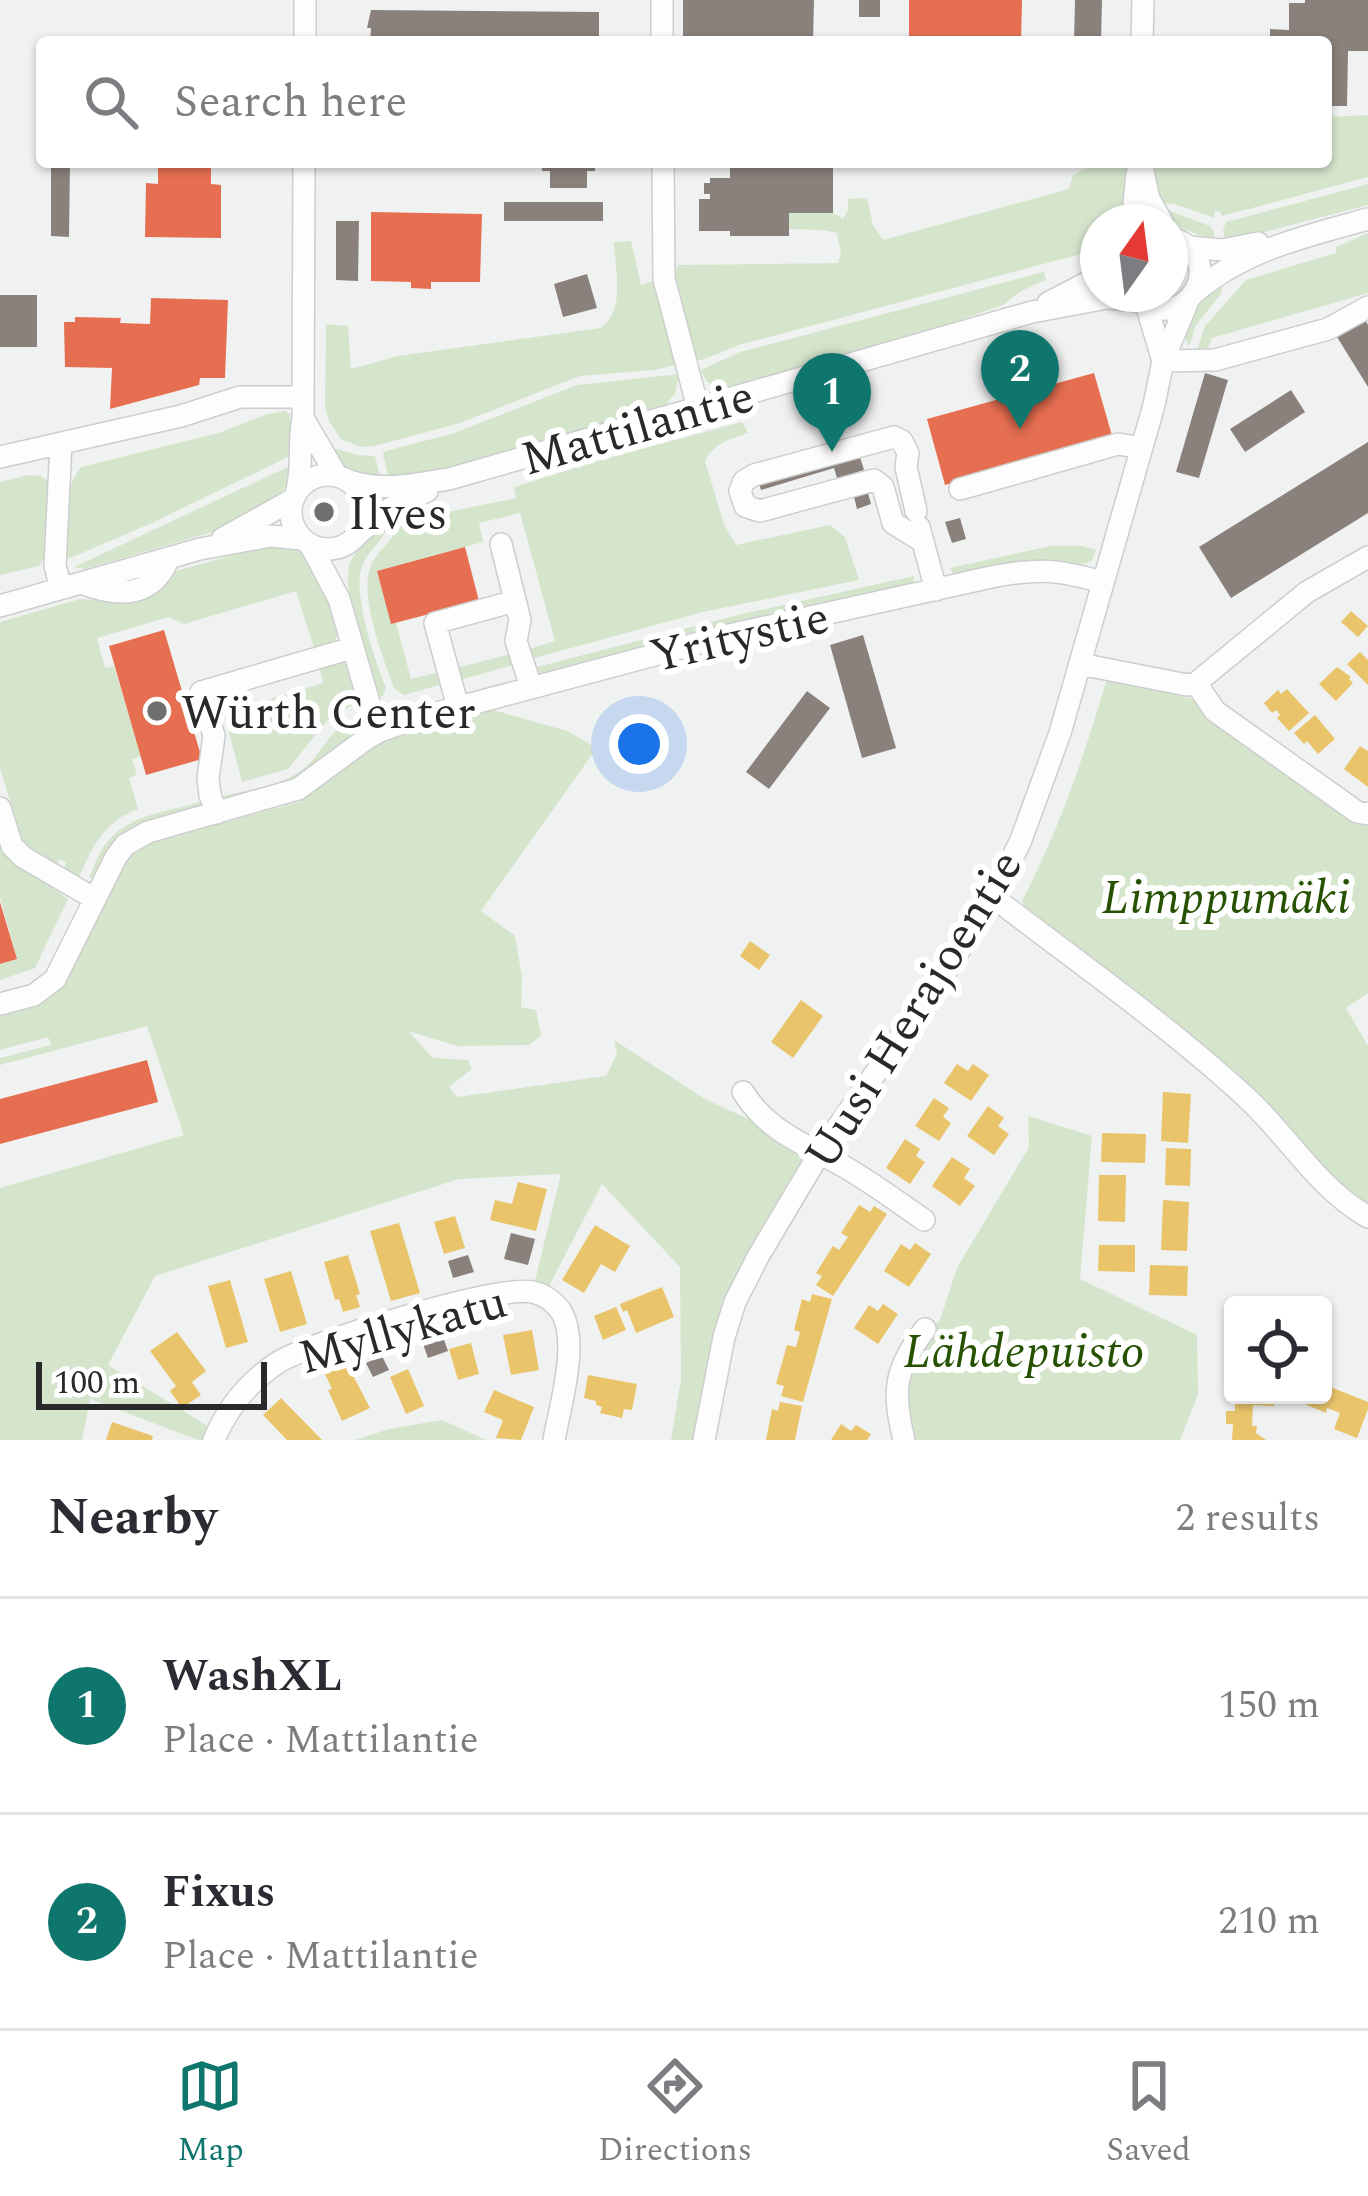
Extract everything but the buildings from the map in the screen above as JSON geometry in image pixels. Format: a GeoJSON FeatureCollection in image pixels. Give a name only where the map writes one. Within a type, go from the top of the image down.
{"type":"FeatureCollection","features":[{"type":"Feature","properties":{"kind":"street"},"geometry":{"type":"LineString","coordinates":[[305,0],[305,36]]}},
{"type":"Feature","properties":{"kind":"street"},"geometry":{"type":"LineString","coordinates":[[662,0],[662,36]]}},
{"type":"Feature","properties":{"kind":"street"},"geometry":{"type":"LineString","coordinates":[[1142,36],[1143,0]]}},
{"type":"Feature","properties":{"kind":"street"},"geometry":{"type":"LineString","coordinates":[[304,168],[303,408],[298,440],[302,472],[291,521],[339,599],[380,731]]}},
{"type":"Feature","properties":{"kind":"street"},"geometry":{"type":"LineString","coordinates":[[663,168],[664,279],[698,409]]}},
{"type":"Feature","properties":{"kind":"street"},"geometry":{"type":"LineString","coordinates":[[1136,204],[1139,168]]}},
{"type":"Feature","properties":{"kind":"street"},"geometry":{"type":"LineString","coordinates":[[1141,168],[1152,204]]}},
{"type":"Feature","properties":{"kind":"street"},"geometry":{"type":"LineString","coordinates":[[1188,242],[1222,250],[1288,240],[1368,218]]}},
{"type":"Feature","properties":{"kind":"street"},"geometry":{"type":"LineString","coordinates":[[1191,297],[1226,268],[1288,240]]}},
{"type":"Feature","properties":{"kind":"street"},"geometry":{"type":"LineString","coordinates":[[1188,253],[1199,264],[1199,284],[1191,297]]}},
{"type":"Feature","properties":{"kind":"street","name":"Mattilantie"},"geometry":{"type":"LineString","coordinates":[[1032,312],[1080,287]]}},
{"type":"Feature","properties":{"kind":"street","name":"Uusi Herajoentie"},"geometry":{"type":"LineString","coordinates":[[704,1440],[716,1366],[735,1302],[758,1255],[819,1154],[938,985],[993,897],[1021,840],[1080,664],[1162,361],[1191,297]]}},
{"type":"Feature","properties":{"kind":"street","name":"Mattilantie"},"geometry":{"type":"LineString","coordinates":[[343,478],[386,488],[449,479],[1032,312],[1080,303]]}},
{"type":"Feature","properties":{"kind":"street"},"geometry":{"type":"LineString","coordinates":[[1162,361],[1215,360],[1328,329],[1368,307]]}},
{"type":"Feature","properties":{"kind":"street","name":"Uusi Herajoentie"},"geometry":{"type":"LineString","coordinates":[[1144,312],[1162,361]]}},
{"type":"Feature","properties":{"kind":"street"},"geometry":{"type":"LineString","coordinates":[[0,457],[181,416],[240,397],[303,408]]}},
{"type":"Feature","properties":{"kind":"street"},"geometry":{"type":"LineString","coordinates":[[303,408],[343,478],[358,489],[366,511],[353,539],[339,599]]}},
{"type":"Feature","properties":{"kind":"street"},"geometry":{"type":"LineString","coordinates":[[922,541],[893,523],[878,482],[760,511],[749,509],[740,496],[744,481],[889,436],[902,441],[936,590]]}},
{"type":"Feature","properties":{"kind":"street"},"geometry":{"type":"LineString","coordinates":[[61,443],[55,566],[71,585]]}},
{"type":"Feature","properties":{"kind":"street"},"geometry":{"type":"LineString","coordinates":[[960,489],[1118,444],[1142,448]]}},
{"type":"Feature","properties":{"kind":"street"},"geometry":{"type":"LineString","coordinates":[[200,549],[295,495],[315,477],[343,478]]}},
{"type":"Feature","properties":{"kind":"street","name":"Mattilantie"},"geometry":{"type":"LineString","coordinates":[[353,539],[391,508],[449,479]]}},
{"type":"Feature","properties":{"kind":"street"},"geometry":{"type":"LineString","coordinates":[[0,606],[200,549],[270,536],[322,550],[353,539]]}},
{"type":"Feature","properties":{"kind":"street"},"geometry":{"type":"LineString","coordinates":[[501,544],[520,620],[516,641],[531,687]]}},
{"type":"Feature","properties":{"kind":"street"},"geometry":{"type":"LineString","coordinates":[[1080,664],[1196,683],[1307,592],[1368,557]]}},
{"type":"Feature","properties":{"kind":"street","name":"Yritystie"},"geometry":{"type":"LineString","coordinates":[[0,1004],[34,995],[55,979],[125,845],[148,832],[298,789],[380,731],[729,635],[1032,569],[1102,582]]}},
{"type":"Feature","properties":{"kind":"street"},"geometry":{"type":"LineString","coordinates":[[458,707],[434,623],[515,601]]}},
{"type":"Feature","properties":{"kind":"street"},"geometry":{"type":"LineString","coordinates":[[217,813],[208,778],[214,736],[201,692],[352,648]]}},
{"type":"Feature","properties":{"kind":"street"},"geometry":{"type":"LineString","coordinates":[[1196,683],[1215,711],[1358,812],[1368,814]]}},
{"type":"Feature","properties":{"kind":"street"},"geometry":{"type":"LineString","coordinates":[[0,808],[12,846],[23,857],[94,899]]}},
{"type":"Feature","properties":{"kind":"street"},"geometry":{"type":"LineString","coordinates":[[993,897],[1216,1071],[1253,1103],[1310,1170],[1368,1217]]}},
{"type":"Feature","properties":{"kind":"street"},"geometry":{"type":"LineString","coordinates":[[743,1092],[769,1125],[842,1165],[924,1220]]}},
{"type":"Feature","properties":{"kind":"street","name":"Myllykatu"},"geometry":{"type":"LineString","coordinates":[[214,1440],[244,1390],[283,1360],[323,1343],[463,1301],[520,1291],[539,1294],[555,1304],[568,1330],[554,1440]]}},
{"type":"Feature","properties":{"kind":"street"},"geometry":{"type":"LineString","coordinates":[[904,1440],[897,1377],[925,1329]]}},
{"type":"Feature","properties":{"kind":"green space"},"geometry":{"type":"Polygon","coordinates":[[[1368,115],[1368,177],[1222,216],[1214,212],[1215,218],[1188,209],[1188,204],[1159,203],[1151,168],[1332,168],[1332,117],[1368,115]]]}},
{"type":"Feature","properties":{"kind":"green space"},"geometry":{"type":"Polygon","coordinates":[[[1088,168],[1131,168],[1128,204],[1080,204],[1080,254],[696,360],[676,300],[678,265],[838,263],[837,233],[789,229],[789,213],[833,213],[843,219],[848,199],[867,198],[873,225],[883,240],[1069,189],[1073,175],[1088,168]]]}},
{"type":"Feature","properties":{"kind":"green space"},"geometry":{"type":"Polygon","coordinates":[[[1368,184],[1368,205],[1226,242],[1226,222],[1368,184]]]}},
{"type":"Feature","properties":{"kind":"green space"},"geometry":{"type":"Polygon","coordinates":[[[1188,218],[1210,226],[1216,242],[1188,231],[1188,218]]]}},
{"type":"Feature","properties":{"kind":"green space"},"geometry":{"type":"Polygon","coordinates":[[[1368,233],[1368,293],[1212,338],[1207,351],[1197,350],[1205,326],[1246,280],[1336,253],[1336,247],[1368,233]]]}},
{"type":"Feature","properties":{"kind":"green space"},"geometry":{"type":"Polygon","coordinates":[[[631,241],[641,285],[655,280],[679,364],[580,376],[460,423],[374,446],[361,447],[341,439],[329,421],[326,324],[348,326],[351,369],[398,356],[600,328],[616,301],[614,242],[631,241]]]}},
{"type":"Feature","properties":{"kind":"green space"},"geometry":{"type":"Polygon","coordinates":[[[1044,272],[1046,280],[1003,305],[733,387],[718,390],[701,370],[740,352],[1044,272]]]}},
{"type":"Feature","properties":{"kind":"green space"},"geometry":{"type":"Polygon","coordinates":[[[1224,277],[1221,294],[1196,325],[1189,347],[1182,330],[1199,301],[1224,277]]]}},
{"type":"Feature","properties":{"kind":"green space"},"geometry":{"type":"Polygon","coordinates":[[[679,374],[675,393],[666,405],[389,481],[383,452],[454,433],[577,385],[679,374]]]}},
{"type":"Feature","properties":{"kind":"green space"},"geometry":{"type":"Polygon","coordinates":[[[285,411],[290,414],[294,454],[68,559],[64,512],[81,467],[219,433],[285,411]]]}},
{"type":"Feature","properties":{"kind":"green space"},"geometry":{"type":"Polygon","coordinates":[[[742,422],[748,433],[718,446],[705,461],[724,524],[736,545],[830,525],[845,537],[859,580],[703,612],[531,659],[529,649],[555,641],[520,513],[479,523],[483,542],[377,571],[411,679],[440,672],[443,684],[404,695],[394,688],[373,625],[368,575],[398,522],[516,498],[514,487],[742,422]]]}},
{"type":"Feature","properties":{"kind":"green space"},"geometry":{"type":"Polygon","coordinates":[[[329,451],[375,456],[381,481],[352,472],[329,451]]]}},
{"type":"Feature","properties":{"kind":"green space"},"geometry":{"type":"Polygon","coordinates":[[[292,465],[290,480],[277,498],[216,531],[85,569],[74,567],[292,465]]]}},
{"type":"Feature","properties":{"kind":"green space"},"geometry":{"type":"Polygon","coordinates":[[[29,475],[50,482],[47,554],[39,566],[0,575],[0,482],[29,475]]]}},
{"type":"Feature","properties":{"kind":"green space"},"geometry":{"type":"Polygon","coordinates":[[[388,518],[386,531],[365,560],[360,578],[366,627],[386,687],[378,698],[356,628],[348,573],[358,549],[388,518]]]}},
{"type":"Feature","properties":{"kind":"green space"},"geometry":{"type":"Polygon","coordinates":[[[268,545],[298,550],[313,565],[334,615],[337,637],[333,642],[314,648],[296,591],[184,624],[169,617],[97,638],[105,668],[114,666],[141,756],[132,759],[137,775],[129,778],[138,809],[108,829],[78,880],[63,870],[66,863],[60,859],[56,865],[23,843],[0,768],[0,622],[80,599],[123,602],[148,592],[176,571],[268,545]]]}},
{"type":"Feature","properties":{"kind":"green space"},"geometry":{"type":"Polygon","coordinates":[[[1050,546],[1096,550],[1092,561],[1080,564],[1021,561],[954,575],[950,568],[1050,546]]]}},
{"type":"Feature","properties":{"kind":"green space"},"geometry":{"type":"Polygon","coordinates":[[[914,576],[913,585],[740,622],[544,673],[537,667],[738,615],[914,576]]]}},
{"type":"Feature","properties":{"kind":"green space"},"geometry":{"type":"Polygon","coordinates":[[[511,654],[513,665],[460,680],[456,668],[511,654]]]}},
{"type":"Feature","properties":{"kind":"green space"},"geometry":{"type":"Polygon","coordinates":[[[337,661],[346,664],[357,703],[326,722],[288,769],[242,782],[224,713],[323,683],[319,666],[337,661]]]}},
{"type":"Feature","properties":{"kind":"green space","name":"Limppumäki"},"geometry":{"type":"Polygon","coordinates":[[[1107,679],[1192,699],[1221,727],[1368,824],[1368,993],[1346,1008],[1368,1046],[1368,1209],[1025,909],[1022,901],[1070,792],[1107,679]]]}},
{"type":"Feature","properties":{"kind":"green space"},"geometry":{"type":"Polygon","coordinates":[[[490,709],[567,731],[590,744],[593,753],[481,911],[515,936],[521,1007],[536,1010],[541,1036],[529,1045],[457,1046],[408,1031],[433,1058],[468,1060],[472,1069],[449,1087],[457,1097],[606,1076],[617,1054],[614,1040],[705,1099],[768,1128],[807,1154],[726,1298],[710,1350],[694,1440],[671,1440],[681,1379],[680,1267],[602,1184],[547,1290],[534,1285],[561,1174],[459,1179],[155,1276],[108,1365],[211,1428],[207,1440],[90,1399],[82,1440],[0,1440],[0,1188],[184,1135],[147,1026],[0,1065],[0,1058],[51,1045],[48,1037],[0,1050],[0,1014],[39,1002],[69,976],[122,867],[144,844],[299,802],[377,745],[490,709]]]}},
{"type":"Feature","properties":{"kind":"green space"},"geometry":{"type":"Polygon","coordinates":[[[360,716],[344,742],[307,772],[223,802],[221,797],[296,774],[332,734],[360,716]]]}},
{"type":"Feature","properties":{"kind":"green space"},"geometry":{"type":"Polygon","coordinates":[[[200,802],[204,806],[126,833],[105,855],[94,879],[89,877],[105,845],[127,825],[200,802]]]}},
{"type":"Feature","properties":{"kind":"green space"},"geometry":{"type":"Polygon","coordinates":[[[0,843],[9,858],[68,899],[35,968],[0,980],[0,964],[17,959],[0,897],[0,843]]]}},
{"type":"Feature","properties":{"kind":"green space","name":"Lähdepuisto"},"geometry":{"type":"Polygon","coordinates":[[[1028,1116],[1092,1136],[1080,1279],[1197,1335],[1198,1394],[1180,1440],[903,1440],[907,1353],[940,1320],[957,1268],[1029,1147],[1028,1116]]]}},
{"type":"Feature","properties":{"kind":"green space"},"geometry":{"type":"Polygon","coordinates":[[[442,1420],[486,1440],[355,1440],[389,1429],[442,1420]]]}},
{"type":"Feature","properties":{"kind":"place","name":"Fixus"},"geometry":{"type":"Point","coordinates":[1020,429]}},
{"type":"Feature","properties":{"kind":"place","name":"WashXL"},"geometry":{"type":"Point","coordinates":[832,452]}},
{"type":"Feature","properties":{"kind":"place","name":"Ilves"},"geometry":{"type":"Point","coordinates":[324,512]}},
{"type":"Feature","properties":{"kind":"place","name":"Würth Center"},"geometry":{"type":"Point","coordinates":[157,711]}}]}
